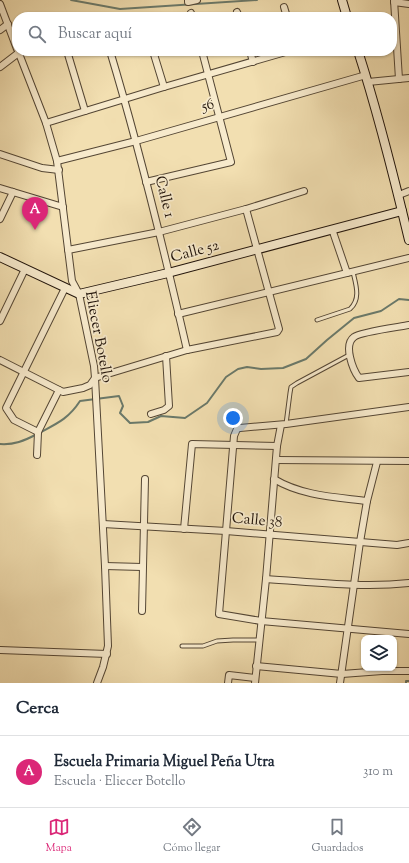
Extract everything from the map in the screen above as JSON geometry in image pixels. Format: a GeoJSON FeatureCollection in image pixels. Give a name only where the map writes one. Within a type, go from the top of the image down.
{"type":"FeatureCollection","features":[{"type":"Feature","properties":{"kind":"street"},"geometry":{"type":"LineString","coordinates":[[188,1],[197,0]]}},
{"type":"Feature","properties":{"kind":"street"},"geometry":{"type":"LineString","coordinates":[[342,0],[346,12]]}},
{"type":"Feature","properties":{"kind":"street"},"geometry":{"type":"LineString","coordinates":[[395,12],[394,1],[409,4]]}},
{"type":"Feature","properties":{"kind":"street","name":"Eliecer Botello"},"geometry":{"type":"LineString","coordinates":[[0,4],[12,35]]}},
{"type":"Feature","properties":{"kind":"street"},"geometry":{"type":"LineString","coordinates":[[284,7],[286,12]]}},
{"type":"Feature","properties":{"kind":"street"},"geometry":{"type":"LineString","coordinates":[[0,24],[8,24]]}},
{"type":"Feature","properties":{"kind":"street"},"geometry":{"type":"LineString","coordinates":[[0,30],[8,24]]}},
{"type":"Feature","properties":{"kind":"street"},"geometry":{"type":"LineString","coordinates":[[397,48],[399,79]]}},
{"type":"Feature","properties":{"kind":"street"},"geometry":{"type":"LineString","coordinates":[[0,67],[12,56]]}},
{"type":"Feature","properties":{"kind":"street","name":"Eliecer Botello"},"geometry":{"type":"LineString","coordinates":[[20,56],[46,123],[57,161],[72,281],[79,294],[94,366],[105,566],[107,654],[97,683]]}},
{"type":"Feature","properties":{"kind":"street"},"geometry":{"type":"LineString","coordinates":[[68,56],[85,111]]}},
{"type":"Feature","properties":{"kind":"street","name":"Calle 1"},"geometry":{"type":"LineString","coordinates":[[111,56],[136,141],[187,350]]}},
{"type":"Feature","properties":{"kind":"street"},"geometry":{"type":"LineString","coordinates":[[155,56],[164,87]]}},
{"type":"Feature","properties":{"kind":"street"},"geometry":{"type":"LineString","coordinates":[[146,182],[231,162],[204,56]]}},
{"type":"Feature","properties":{"kind":"street"},"geometry":{"type":"LineString","coordinates":[[251,56],[253,62]]}},
{"type":"Feature","properties":{"kind":"street"},"geometry":{"type":"LineString","coordinates":[[46,123],[273,56]]}},
{"type":"Feature","properties":{"kind":"street"},"geometry":{"type":"LineString","coordinates":[[360,56],[399,196],[409,240]]}},
{"type":"Feature","properties":{"kind":"street","name":"56"},"geometry":{"type":"LineString","coordinates":[[57,161],[367,78],[409,78]]}},
{"type":"Feature","properties":{"kind":"street"},"geometry":{"type":"LineString","coordinates":[[0,154],[42,168],[58,170]]}},
{"type":"Feature","properties":{"kind":"street"},"geometry":{"type":"LineString","coordinates":[[0,188],[63,206]]}},
{"type":"Feature","properties":{"kind":"street"},"geometry":{"type":"LineString","coordinates":[[68,250],[159,232],[304,191]]}},
{"type":"Feature","properties":{"kind":"street"},"geometry":{"type":"LineString","coordinates":[[399,196],[409,191]]}},
{"type":"Feature","properties":{"kind":"street"},"geometry":{"type":"LineString","coordinates":[[0,219],[12,192]]}},
{"type":"Feature","properties":{"kind":"street"},"geometry":{"type":"LineString","coordinates":[[0,360],[63,392],[90,385],[95,378],[187,350],[277,332],[279,329],[246,208]]}},
{"type":"Feature","properties":{"kind":"street","name":"Calle 52"},"geometry":{"type":"LineString","coordinates":[[79,294],[168,273],[402,211]]}},
{"type":"Feature","properties":{"kind":"street"},"geometry":{"type":"LineString","coordinates":[[332,229],[350,273]]}},
{"type":"Feature","properties":{"kind":"street"},"geometry":{"type":"LineString","coordinates":[[0,257],[79,294]]}},
{"type":"Feature","properties":{"kind":"street"},"geometry":{"type":"LineString","coordinates":[[178,314],[409,258]]}},
{"type":"Feature","properties":{"kind":"street"},"geometry":{"type":"LineString","coordinates":[[0,321],[25,268]]}},
{"type":"Feature","properties":{"kind":"street"},"geometry":{"type":"LineString","coordinates":[[38,432],[14,420],[6,408],[65,288]]}},
{"type":"Feature","properties":{"kind":"street"},"geometry":{"type":"LineString","coordinates":[[409,325],[354,336],[351,341],[349,355],[359,378],[409,372]]}},
{"type":"Feature","properties":{"kind":"street"},"geometry":{"type":"LineString","coordinates":[[151,414],[164,410],[168,406],[166,356]]}},
{"type":"Feature","properties":{"kind":"street"},"geometry":{"type":"LineString","coordinates":[[38,455],[38,432],[59,390]]}},
{"type":"Feature","properties":{"kind":"street"},"geometry":{"type":"LineString","coordinates":[[409,407],[237,429],[234,436],[233,445],[219,614],[261,621],[409,634]]}},
{"type":"Feature","properties":{"kind":"street"},"geometry":{"type":"LineString","coordinates":[[228,683],[229,675],[255,680],[266,579],[277,446],[284,424]]}},
{"type":"Feature","properties":{"kind":"street"},"geometry":{"type":"LineString","coordinates":[[184,529],[192,444],[277,446]]}},
{"type":"Feature","properties":{"kind":"street"},"geometry":{"type":"LineString","coordinates":[[276,460],[377,462],[409,461]]}},
{"type":"Feature","properties":{"kind":"street"},"geometry":{"type":"LineString","coordinates":[[340,683],[360,542],[377,462]]}},
{"type":"Feature","properties":{"kind":"street"},"geometry":{"type":"LineString","coordinates":[[142,611],[145,479]]}},
{"type":"Feature","properties":{"kind":"street"},"geometry":{"type":"LineString","coordinates":[[274,479],[286,487],[305,492],[368,501]]}},
{"type":"Feature","properties":{"kind":"street","name":"Calle 38"},"geometry":{"type":"LineString","coordinates":[[103,524],[226,531],[397,545],[409,543]]}},
{"type":"Feature","properties":{"kind":"street"},"geometry":{"type":"LineString","coordinates":[[105,566],[142,567]]}},
{"type":"Feature","properties":{"kind":"street"},"geometry":{"type":"LineString","coordinates":[[266,579],[354,585],[388,585],[409,583]]}},
{"type":"Feature","properties":{"kind":"street"},"geometry":{"type":"LineString","coordinates":[[0,650],[107,654]]}},
{"type":"Feature","properties":{"kind":"street"},"geometry":{"type":"LineString","coordinates":[[256,666],[342,674],[382,671],[409,671]]}},
{"type":"Feature","properties":{"kind":"lane"},"geometry":{"type":"LineString","coordinates":[[316,320],[350,309],[354,305],[357,290],[350,273]]}},
{"type":"Feature","properties":{"kind":"lane"},"geometry":{"type":"LineString","coordinates":[[284,424],[291,387],[349,355]]}},
{"type":"Feature","properties":{"kind":"lane"},"geometry":{"type":"LineString","coordinates":[[182,646],[203,646],[217,641],[259,640]]}},
{"type":"Feature","properties":{"kind":"waterway"},"geometry":{"type":"LineString","coordinates":[[71,0],[120,9],[257,0]]}},
{"type":"Feature","properties":{"kind":"waterway"},"geometry":{"type":"LineString","coordinates":[[41,432],[58,423],[67,416],[80,401],[119,396],[123,406],[120,413],[130,423],[148,422],[161,416],[185,418],[207,403],[226,377],[238,369],[247,367],[261,369],[283,368],[306,359],[354,318],[381,311],[399,299],[409,300]]}},
{"type":"Feature","properties":{"kind":"waterway"},"geometry":{"type":"LineString","coordinates":[[0,444],[19,442],[37,434]]}},
{"type":"Feature","properties":{"kind":"waterway"},"geometry":{"type":"LineString","coordinates":[[406,683],[406,681],[409,681]]}},
{"type":"Feature","properties":{"kind":"place","name":"Escuela Primaria Miguel Peña Utra"},"geometry":{"type":"Point","coordinates":[35,230]}}]}
